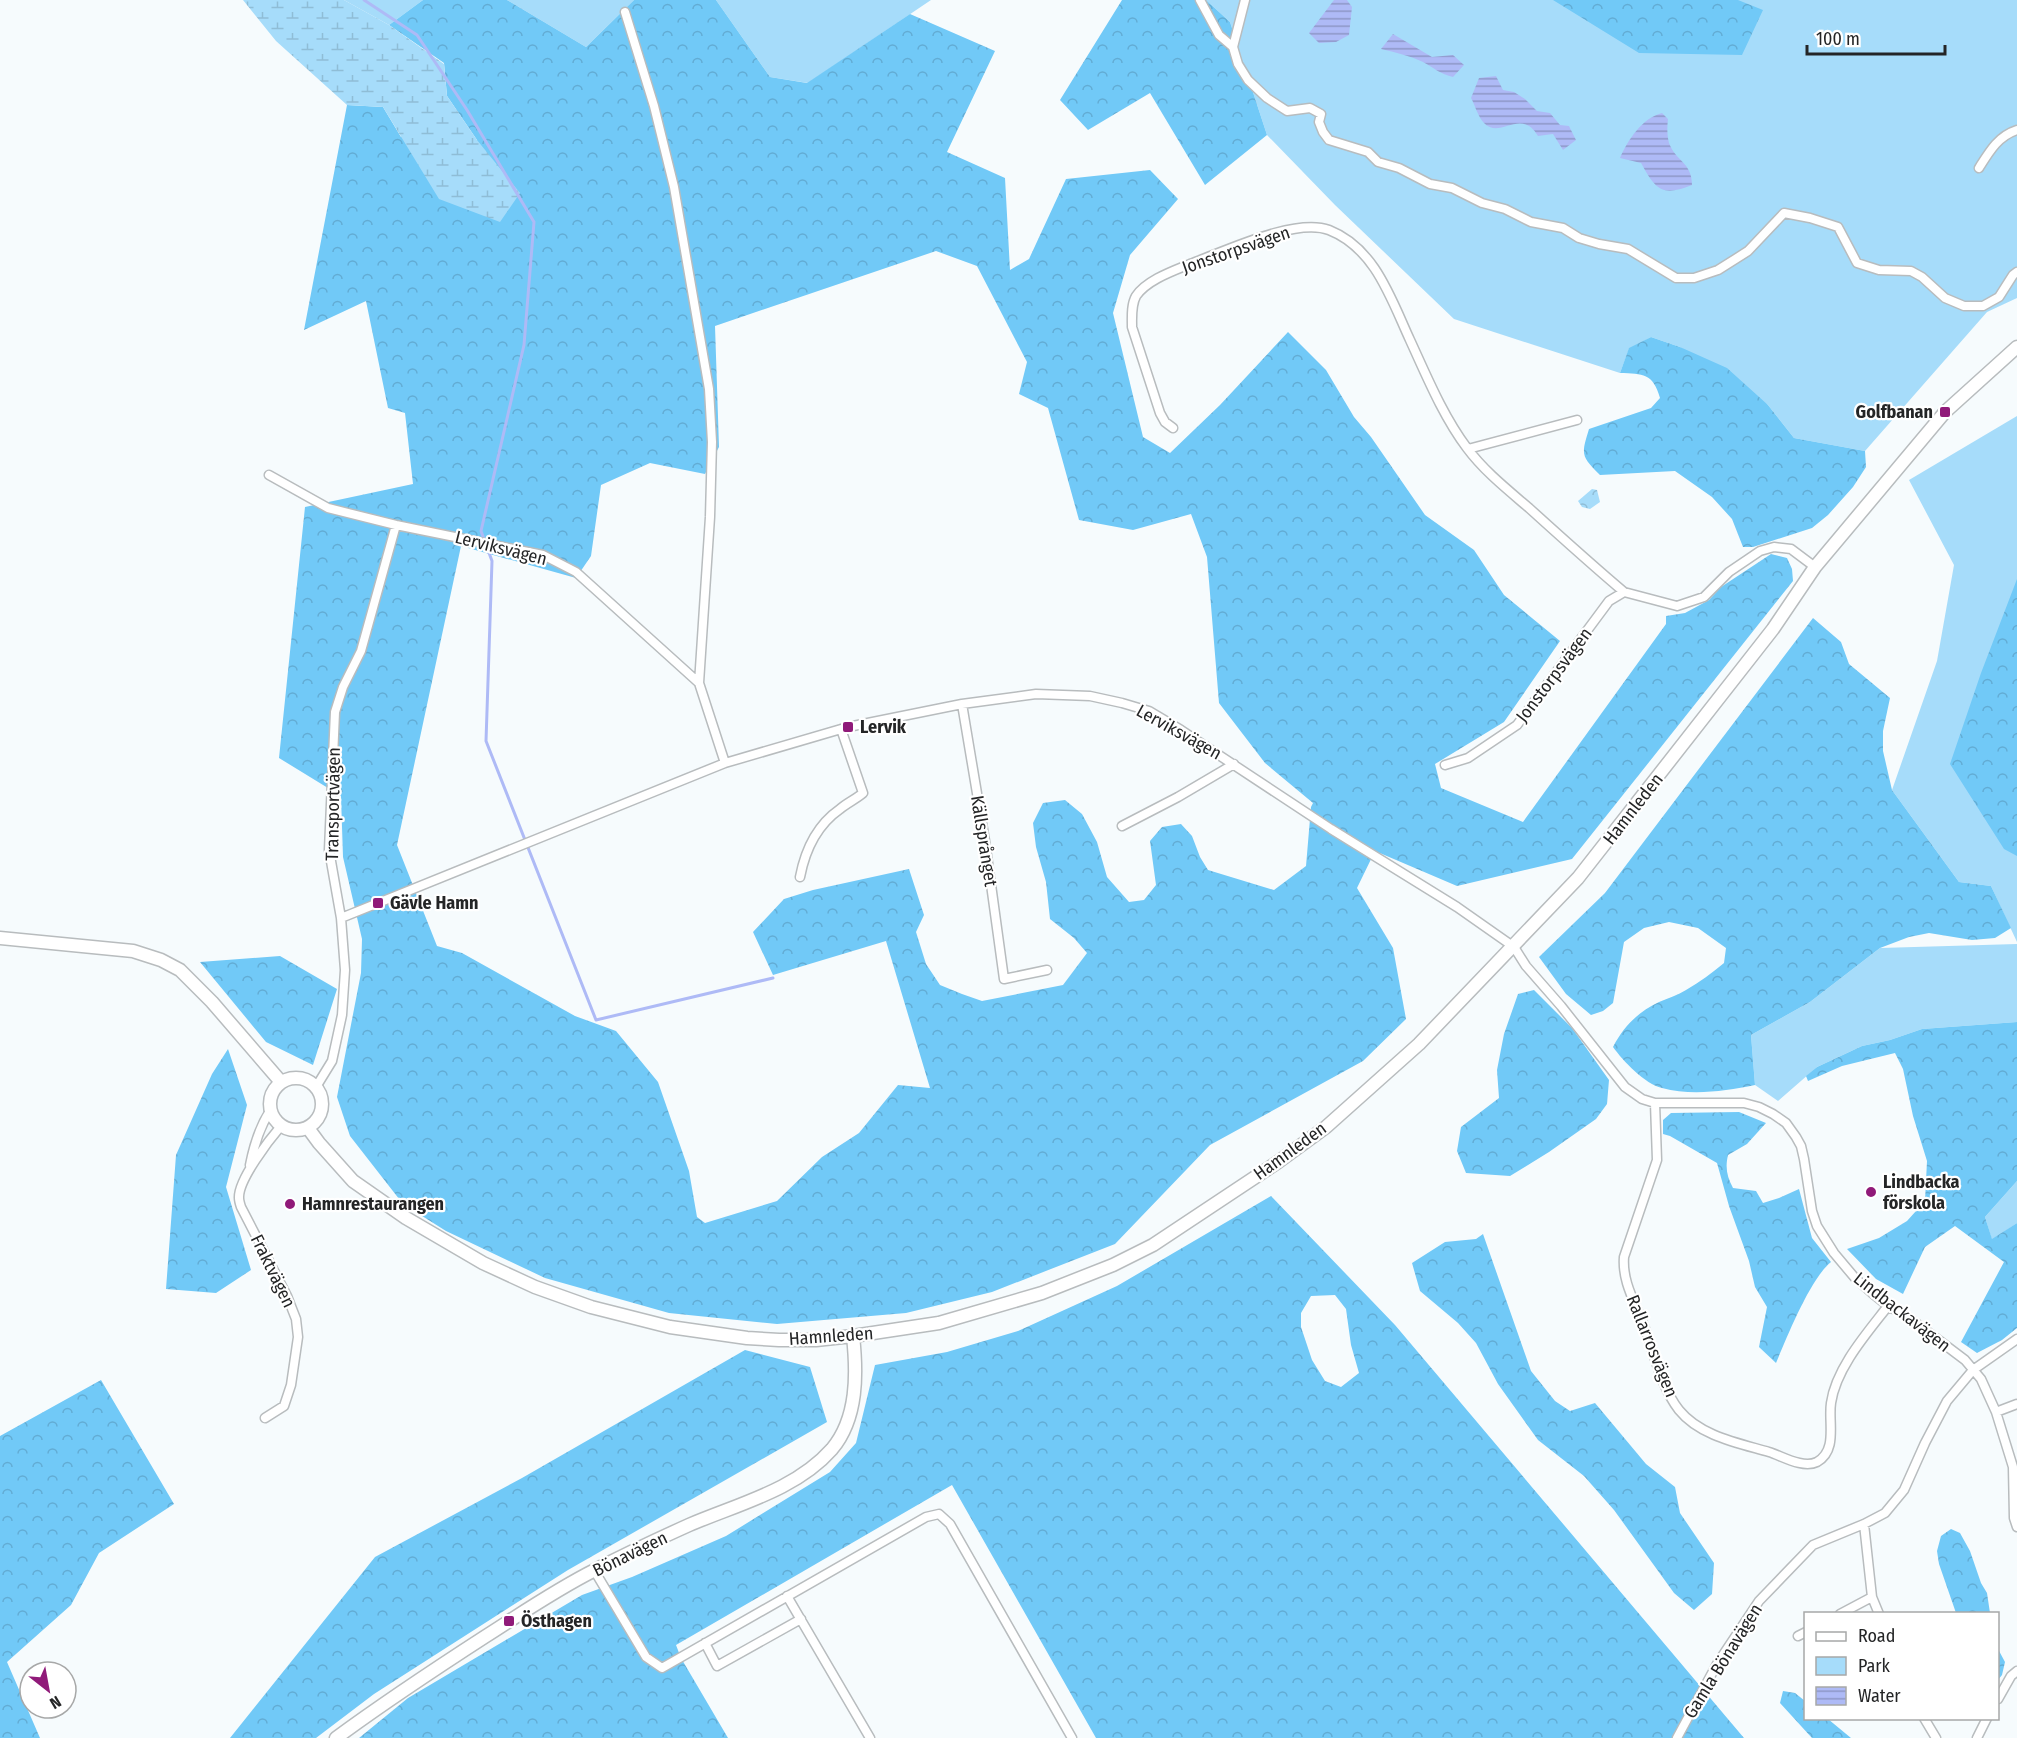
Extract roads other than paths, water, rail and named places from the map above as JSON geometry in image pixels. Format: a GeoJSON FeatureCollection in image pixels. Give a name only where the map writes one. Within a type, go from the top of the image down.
{"type":"FeatureCollection","features":[{"type":"Feature","properties":{"kind":"main road","name":"Hamnleden"},"geometry":{"type":"LineString","coordinates":[[308,1128],[353,1181],[406,1218],[483,1263],[534,1287],[670,1328],[779,1340],[816,1340],[853,1336],[939,1323],[1042,1293],[1113,1265],[1154,1245],[1278,1162],[1326,1127],[1419,1044],[1578,878],[1773,629],[1815,567],[1945,412],[2017,347]]}},
{"type":"Feature","properties":{"kind":"main road"},"geometry":{"type":"LineString","coordinates":[[0,938],[133,951],[161,960],[180,970],[212,1002],[281,1082]]}},
{"type":"Feature","properties":{"kind":"main road"},"geometry":{"type":"LineString","coordinates":[[295,1077],[310,1082],[316,1087],[320,1093],[322,1109],[314,1123],[308,1128],[294,1131],[281,1126],[274,1119],[270,1111],[271,1095],[281,1082],[295,1077]]}},
{"type":"Feature","properties":{"kind":"main road","name":"Bönavägen"},"geometry":{"type":"LineString","coordinates":[[336,1738],[393,1696],[594,1570],[690,1525],[794,1481],[815,1466],[833,1447],[850,1415],[855,1358],[853,1336]]}},
{"type":"Feature","properties":{"kind":"street"},"geometry":{"type":"LineString","coordinates":[[1200,0],[1219,35],[1233,47]]}},
{"type":"Feature","properties":{"kind":"street"},"geometry":{"type":"LineString","coordinates":[[1245,0],[1233,47],[1238,64],[1248,80],[1287,111],[1310,108],[1321,114],[1319,122],[1329,140],[1368,152],[1378,162],[1399,168],[1430,184],[1452,188],[1482,203],[1505,209],[1531,222],[1563,228],[1579,238],[1628,249],[1676,278],[1694,278],[1718,270],[1748,251],[1784,213],[1838,227],[1857,263],[1879,270],[1911,271],[1922,277],[1945,298],[1964,306],[1983,306],[1999,297],[2017,272]]}},
{"type":"Feature","properties":{"kind":"street","name":"Lerviksvägen"},"geometry":{"type":"LineString","coordinates":[[625,12],[654,106],[674,187],[709,389],[712,442],[710,517],[699,683],[725,763]]}},
{"type":"Feature","properties":{"kind":"street"},"geometry":{"type":"LineString","coordinates":[[1979,168],[1994,145],[2007,133],[2017,130]]}},
{"type":"Feature","properties":{"kind":"street","name":"Jonstorpsvägen"},"geometry":{"type":"LineString","coordinates":[[1173,428],[1165,422],[1160,413],[1132,327],[1131,312],[1136,296],[1152,282],[1171,272],[1285,229],[1327,229],[1348,240],[1371,261],[1429,382],[1468,449],[1500,482],[1624,592],[1677,606],[1704,597],[1729,572],[1760,551],[1774,547],[1791,549],[1815,567]]}},
{"type":"Feature","properties":{"kind":"street"},"geometry":{"type":"LineString","coordinates":[[1468,449],[1577,420]]}},
{"type":"Feature","properties":{"kind":"street","name":"Lerviksvägen"},"geometry":{"type":"LineString","coordinates":[[269,475],[328,508],[396,525],[543,555],[576,572],[699,683]]}},
{"type":"Feature","properties":{"kind":"street","name":"Transportvägen"},"geometry":{"type":"LineString","coordinates":[[316,1087],[332,1061],[342,1015],[345,970],[340,918],[329,850],[335,712],[343,687],[361,651],[396,525]]}},
{"type":"Feature","properties":{"kind":"street","name":"Jonstorpsvägen"},"geometry":{"type":"LineString","coordinates":[[1445,765],[1468,758],[1517,725],[1609,601],[1624,592]]}},
{"type":"Feature","properties":{"kind":"street","name":"Lerviksvägen"},"geometry":{"type":"LineString","coordinates":[[340,918],[725,763],[841,729],[962,704],[1036,694],[1090,696],[1122,702],[1149,711],[1234,764],[1331,830],[1457,907],[1514,946]]}},
{"type":"Feature","properties":{"kind":"street","name":"Källsprånget"},"geometry":{"type":"LineString","coordinates":[[962,704],[985,841],[1004,978],[1047,970]]}},
{"type":"Feature","properties":{"kind":"street"},"geometry":{"type":"LineString","coordinates":[[800,877],[804,857],[813,838],[839,809],[863,793],[841,729]]}},
{"type":"Feature","properties":{"kind":"street"},"geometry":{"type":"LineString","coordinates":[[1122,826],[1234,764]]}},
{"type":"Feature","properties":{"kind":"street","name":"Lindbackavägen"},"geometry":{"type":"LineString","coordinates":[[1514,946],[1526,966],[1562,1006],[1625,1087],[1642,1099],[1655,1103],[1744,1103],[1759,1107],[1786,1123],[1801,1146],[1809,1201],[1817,1226],[1834,1253],[1855,1278],[1888,1306],[1908,1317],[1965,1360],[1981,1379],[1996,1412],[2013,1467],[2014,1518],[2017,1527]]}},
{"type":"Feature","properties":{"kind":"street","name":"Rallarrosvägen"},"geometry":{"type":"LineString","coordinates":[[1655,1103],[1657,1160],[1624,1257],[1623,1271],[1666,1386],[1674,1403],[1688,1418],[1703,1429],[1738,1443],[1798,1462],[1816,1462],[1825,1455],[1830,1445],[1830,1404],[1840,1374],[1888,1306]]}},
{"type":"Feature","properties":{"kind":"street"},"geometry":{"type":"LineString","coordinates":[[248,1171],[262,1122],[270,1111]]}},
{"type":"Feature","properties":{"kind":"street","name":"Fraktvägen"},"geometry":{"type":"LineString","coordinates":[[265,1418],[284,1406],[291,1385],[298,1337],[296,1320],[287,1296],[241,1208],[238,1197],[248,1171],[281,1126]]}},
{"type":"Feature","properties":{"kind":"street","name":"Gamla Bönavägen"},"geometry":{"type":"LineString","coordinates":[[1677,1738],[1718,1664],[1759,1601],[1813,1545],[1886,1513],[1904,1490],[1947,1401],[1973,1370],[2017,1339]]}},
{"type":"Feature","properties":{"kind":"street"},"geometry":{"type":"LineString","coordinates":[[1996,1412],[2017,1404]]}},
{"type":"Feature","properties":{"kind":"street"},"geometry":{"type":"LineString","coordinates":[[594,1570],[645,1657],[662,1668],[926,1517],[939,1514],[950,1524],[1072,1738]]}},
{"type":"Feature","properties":{"kind":"street"},"geometry":{"type":"LineString","coordinates":[[1864,1524],[1872,1597],[1878,1612]]}},
{"type":"Feature","properties":{"kind":"street"},"geometry":{"type":"LineString","coordinates":[[787,1596],[870,1738]]}},
{"type":"Feature","properties":{"kind":"street"},"geometry":{"type":"LineString","coordinates":[[1844,1612],[1872,1597]]}},
{"type":"Feature","properties":{"kind":"street"},"geometry":{"type":"LineString","coordinates":[[705,1643],[717,1666],[801,1619]]}},
{"type":"Feature","properties":{"kind":"street"},"geometry":{"type":"LineString","coordinates":[[1999,1697],[2011,1676],[2017,1671]]}},
{"type":"Feature","properties":{"kind":"street"},"geometry":{"type":"LineString","coordinates":[[1925,1720],[1936,1738]]}},
{"type":"Feature","properties":{"kind":"street"},"geometry":{"type":"LineString","coordinates":[[1977,1738],[1986,1720]]}},
{"type":"Feature","properties":{"kind":"water"},"geometry":{"type":"Polygon","coordinates":[[[1334,0],[1347,0],[1352,7],[1349,35],[1336,42],[1319,43],[1309,33],[1334,0]]]}},
{"type":"Feature","properties":{"kind":"water"},"geometry":{"type":"Polygon","coordinates":[[[1393,34],[1432,57],[1453,55],[1464,65],[1453,77],[1418,60],[1381,49],[1393,34]]]}},
{"type":"Feature","properties":{"kind":"water"},"geometry":{"type":"Polygon","coordinates":[[[1496,76],[1503,90],[1514,92],[1537,111],[1550,113],[1560,125],[1569,126],[1576,140],[1563,150],[1553,134],[1538,136],[1525,124],[1497,128],[1484,123],[1471,98],[1479,78],[1496,76]]]}},
{"type":"Feature","properties":{"kind":"water"},"geometry":{"type":"Polygon","coordinates":[[[1662,113],[1668,119],[1669,143],[1687,167],[1691,177],[1692,185],[1682,189],[1661,189],[1651,180],[1641,163],[1620,158],[1627,144],[1642,125],[1662,113]]]}},
{"type":"Feature","properties":{"kind":"waterway"},"geometry":{"type":"LineString","coordinates":[[364,0],[417,35],[467,110],[534,222],[524,345],[481,531],[492,561],[486,741],[596,1020],[773,978]]}},
{"type":"Feature","properties":{"kind":"place","name":"Golfbanan"},"geometry":{"type":"Point","coordinates":[1945,412]}},
{"type":"Feature","properties":{"kind":"place","name":"Lervik"},"geometry":{"type":"Point","coordinates":[848,727]}},
{"type":"Feature","properties":{"kind":"place","name":"Gävle Hamn"},"geometry":{"type":"Point","coordinates":[378,903]}},
{"type":"Feature","properties":{"kind":"place","name":"Lindbacka förskola"},"geometry":{"type":"Point","coordinates":[1871,1192]}},
{"type":"Feature","properties":{"kind":"place","name":"Hamnrestaurangen"},"geometry":{"type":"Point","coordinates":[290,1204]}},
{"type":"Feature","properties":{"kind":"place","name":"Östhagen"},"geometry":{"type":"Point","coordinates":[509,1621]}}]}
